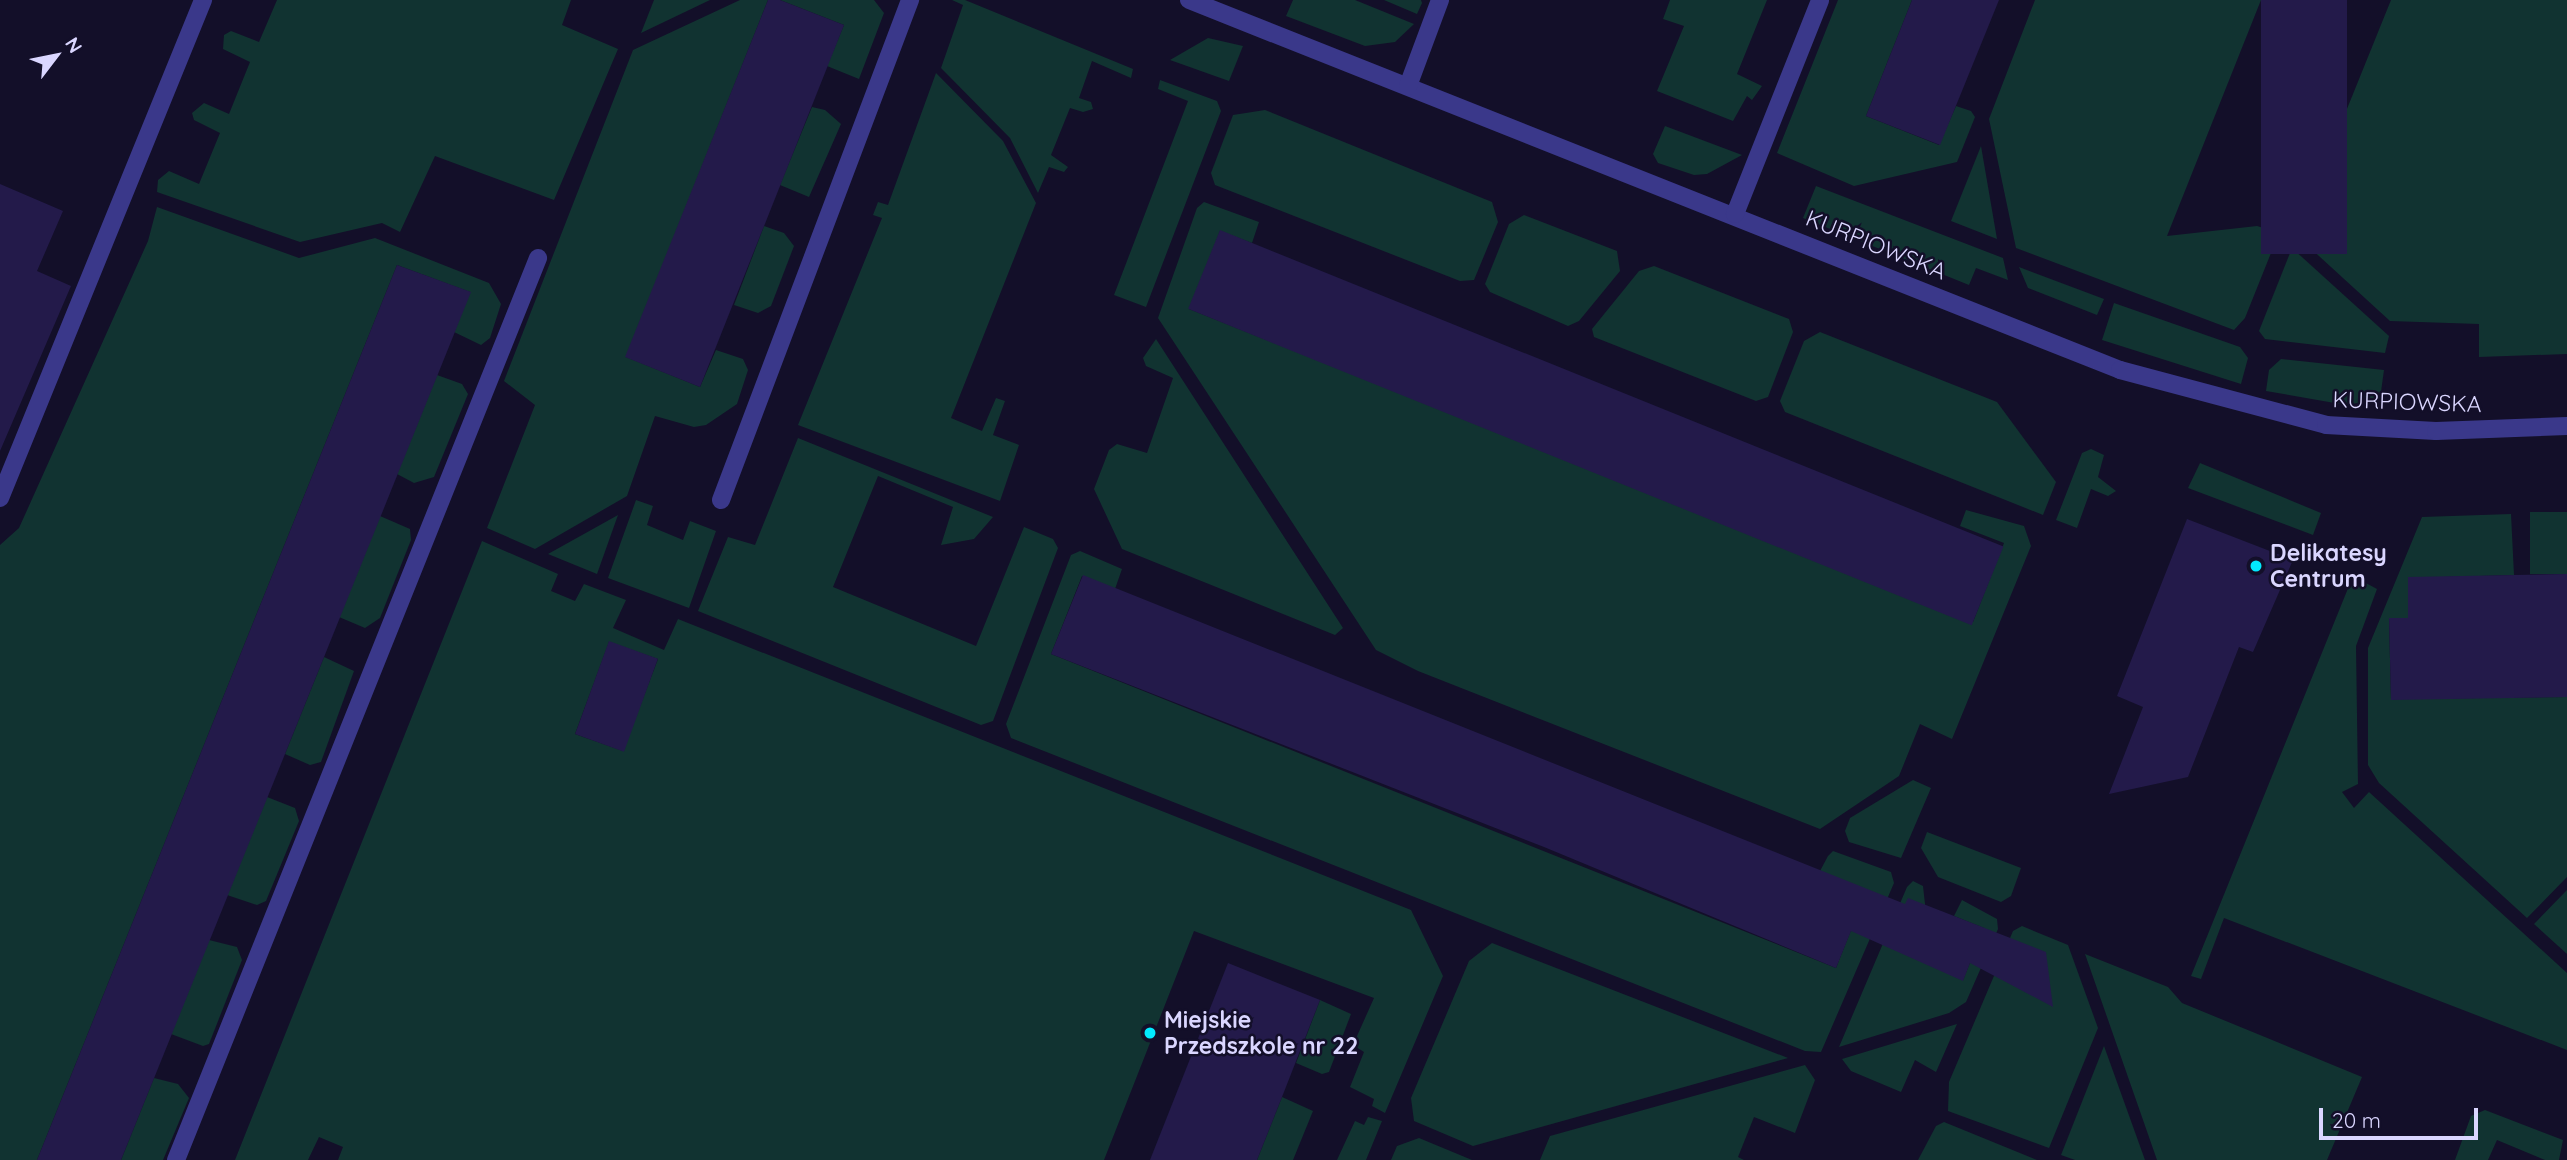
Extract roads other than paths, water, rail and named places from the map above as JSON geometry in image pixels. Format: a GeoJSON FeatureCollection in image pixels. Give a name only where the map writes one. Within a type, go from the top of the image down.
{"type":"FeatureCollection","features":[{"type":"Feature","properties":{"kind":"street"},"geometry":{"type":"LineString","coordinates":[[0,498],[203,0]]}},
{"type":"Feature","properties":{"kind":"street"},"geometry":{"type":"LineString","coordinates":[[721,500],[910,0]]}},
{"type":"Feature","properties":{"kind":"street","name":"KURPIOWSKA"},"geometry":{"type":"LineString","coordinates":[[1189,0],[1735,214],[2120,370],[2246,407],[2326,425],[2436,431],[2567,426]]}},
{"type":"Feature","properties":{"kind":"street"},"geometry":{"type":"LineString","coordinates":[[1408,86],[1440,0]]}},
{"type":"Feature","properties":{"kind":"street"},"geometry":{"type":"LineString","coordinates":[[1735,214],[1820,0]]}},
{"type":"Feature","properties":{"kind":"street"},"geometry":{"type":"LineString","coordinates":[[176,1160],[538,258]]}},
{"type":"Feature","properties":{"kind":"place","name":"Delikatesy Centrum"},"geometry":{"type":"Point","coordinates":[2256,566]}},
{"type":"Feature","properties":{"kind":"place","name":"Miejskie Przedszkole nr 22"},"geometry":{"type":"Point","coordinates":[1150,1033]}}]}
